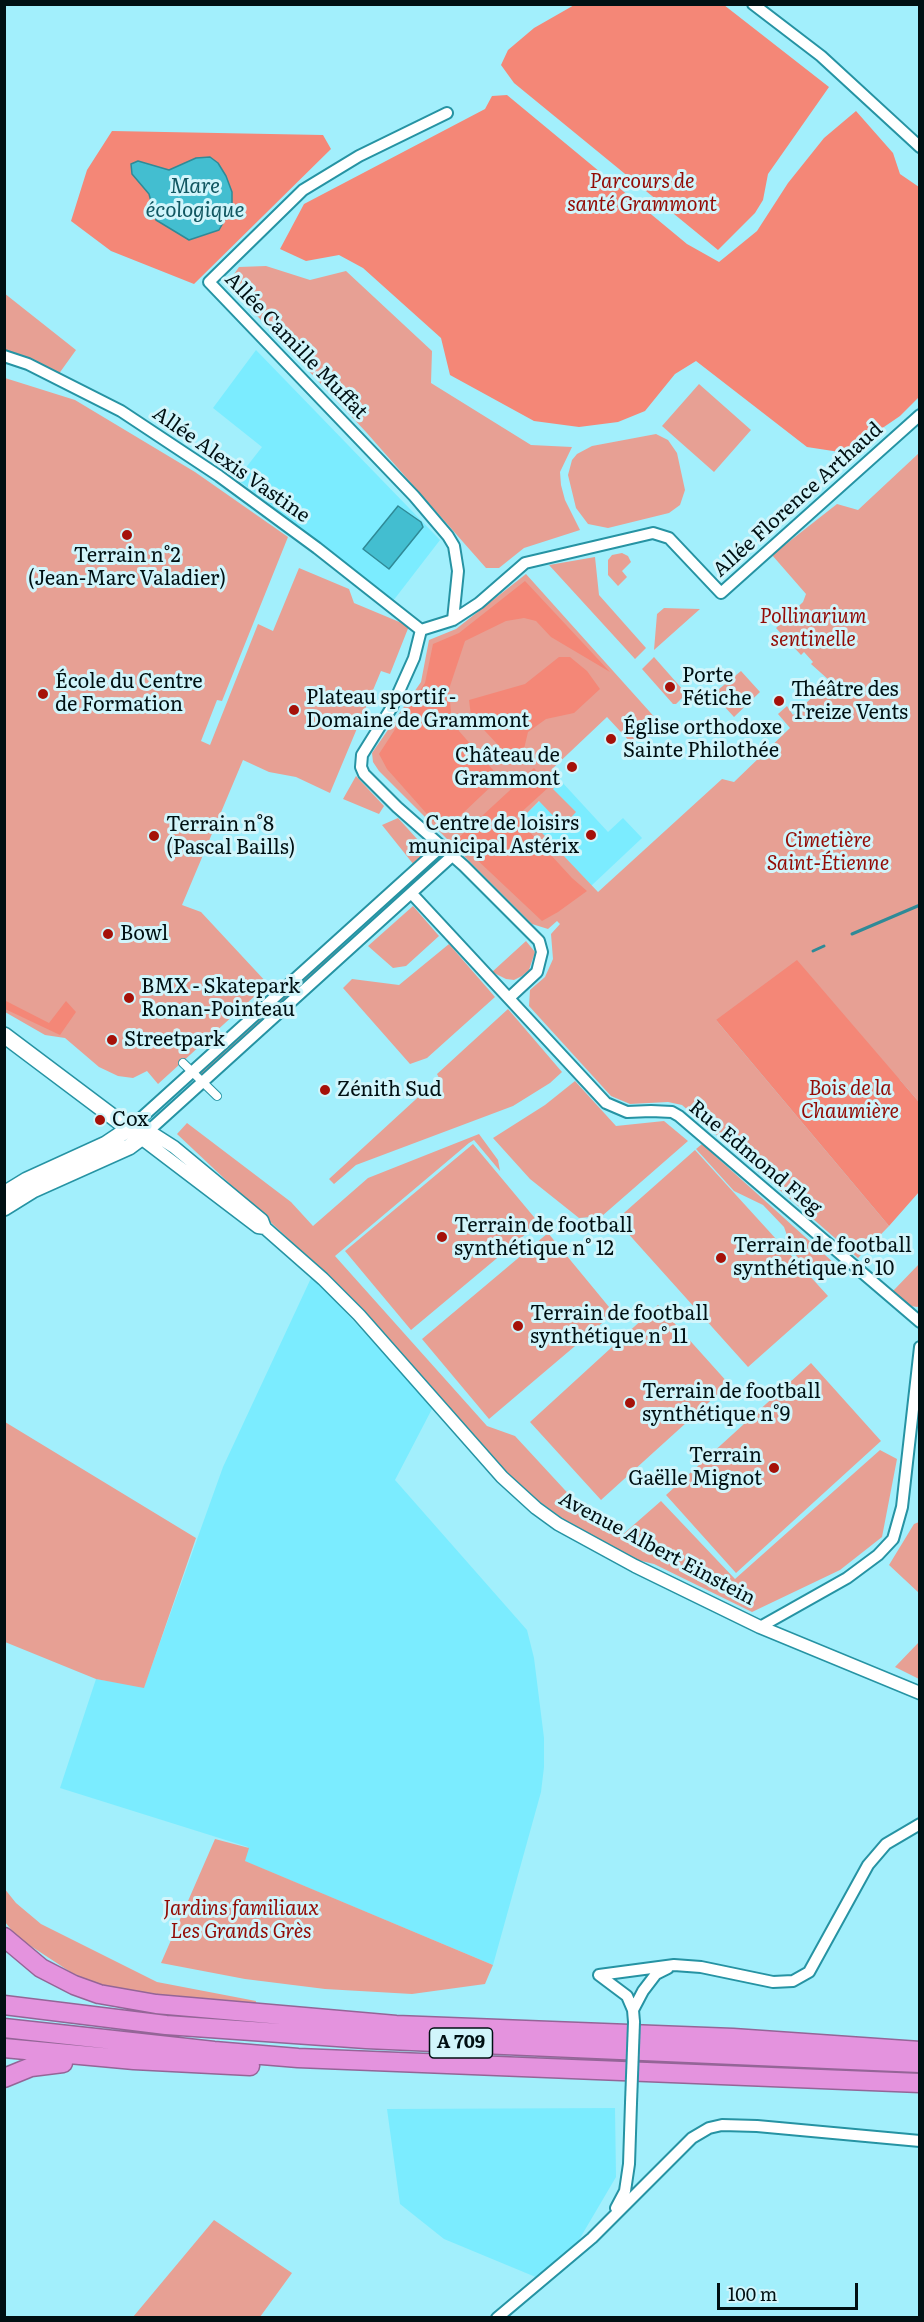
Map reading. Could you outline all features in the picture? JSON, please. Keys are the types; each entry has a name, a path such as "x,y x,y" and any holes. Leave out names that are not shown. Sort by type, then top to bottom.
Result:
{"highway":[{"path":"4,1937 41,1968 74,1985 99,1994 156,2004 396,2025 733,2038 920,2051"},
{"name":"A 709","path":"4,2005 166,2025 366,2039 920,2063"},
{"name":"A 709","path":"4,2028 298,2058 920,2083"},
{"path":"4,2048 134,2060 271,2067 298,2058"},
{"path":"4,2078 31,2067 48,2064 114,2064 134,2060"}],"main road":[{"name":"Avenue Albert Einstein","path":"4,1035 109,1113 140,1132"},
{"path":"106,1144 111,1132 109,1113"},
{"path":"4,1194 27,1180 106,1144 140,1132"},
{"path":"4,1208 33,1190 129,1147 140,1132"}],"street":[{"path":"753,4 820,56 920,147"},
{"name":"Allée Camille Muffat","path":"447,113 351,161 303,190 209,282 414,496 448,536 454,546 458,571 453,620"},
{"name":"Allée Alexis Vastine","path":"4,356 28,364 121,411 219,476 317,548 421,630"},
{"name":"Allée Florence Arthaud","path":"421,630 453,620 479,603 525,563 653,533 663,534 720,593 920,416"},
{"path":"421,630 410,668 392,707 362,755 361,767 364,774 396,807 452,856 539,940 542,952 537,972 510,998"},
{"path":"140,1132 191,1072 441,847"},
{"path":"140,1132 204,1083 452,856"},
{"name":"Rue Edmond Fleg","path":"413,894 606,1103 627,1112 672,1112 679,1116 920,1322"},
{"path":"183,1063 217,1096"},
{"name":"Avenue Albert Einstein","path":"140,1132 258,1227 265,1228 343,1298 502,1477 536,1508 558,1524 635,1566 760,1627 920,1693"},
{"path":"760,1627 847,1578 878,1555 893,1539 902,1507 920,1347"},
{"path":"613,2216 625,2191 629,2163 634,2022 633,2010 627,1996 599,1975 674,1965 701,1967 773,1982 793,1981 808,1972 868,1865 886,1844 920,1824"},
{"path":"633,2010 643,1990 656,1974 674,1965"},
{"path":"497,2318 592,2238 692,2138 722,2125 758,2126 920,2141"}],"shaded area":[{"path":"256,350 440,540 393,601 237,479 262,447 213,408"},
{"name":"Centre de loisirs municipal Astérix","path":"561,781 608,832 623,818 642,838 591,886 525,815"},
{"path":"312,1276 433,1407 395,1480 527,1630 534,1658 544,1738 544,1767 541,1792 493,1965 244,1861 248,1847 60,1788 96,1679 144,1687 223,1467"},
{"path":"615,2108 616,2177 576,2245 538,2278 444,2239 400,2204 387,2109"}],"green space":[{"path":"576,4 724,5 829,87 768,174 763,200 755,213 718,250 514,83 501,65 508,50 534,28"},
{"name":"Parcours de santé Grammont","path":"507,95 687,244 719,262 757,231 788,183 824,138 856,111 893,153 900,174 919,187 919,397 900,416 846,453 807,447 696,361 675,374 645,411 618,422 579,427 534,421 450,375 441,338 363,268 339,255 306,261 280,249 304,204 485,109 492,96"},
{"path":"112,131 323,135 331,149 194,284 111,251 71,221 87,170"},
{"path":"266,266 310,280 346,271 432,351 431,383 531,445 572,447 560,472 561,485 565,500 580,530 524,548 499,568 486,568 366,432 231,288 232,277 239,267"},
{"path":"4,293 76,350 58,375 5,352"},
{"path":"5,378 75,400 195,472 288,537 222,701 217,700 201,741 210,745 258,624 273,631 299,568 349,589 354,603 409,626 390,674 381,671 330,793 296,777 269,772 243,760 182,905 201,912 268,984 158,1084 147,1071 133,1078 118,1076 99,1067 65,1038 45,1035 5,1012"},
{"path":"699,384 751,430 714,472 662,426"},
{"path":"656,434 668,440 677,453 685,490 680,505 669,513 608,528 588,524 576,508 568,475 572,460 577,454 592,446"},
{"path":"919,453 919,1102 900,1080 716,1020 889,1226 858,1258 682,1105 668,1102 630,1104 611,1096 529,1006 530,990 545,977 553,959 551,934 560,924 557,921 548,929 532,924 379,771 373,762 372,753 421,682 429,640 456,629 526,574 658,721 632,744 607,717 551,770 561,781 553,789 576,812 563,826 539,801 525,815 598,892 722,779 734,782 790,728 778,714 787,706 793,715 830,681 811,664 813,662 804,652 801,655 776,628 803,602 806,594 772,555 837,504 858,510"},
{"path":"622,553 628,556 631,562 622,571 627,577 618,586 608,575 608,560 612,555"},
{"path":"595,557 599,595 646,648 635,659 549,565"},
{"path":"525,581 610,672 551,637 536,621 524,618 506,621 465,641 449,689 451,713 459,731 500,778 443,832 387,769 379,754 425,683 433,644 459,633"},
{"path":"664,608 700,609 654,650 657,614"},
{"path":"559,657 570,657 587,671 600,689 574,713 546,719 528,732 524,749 513,761 471,716 469,700 525,684"},
{"path":"654,657 684,691 683,697 676,704 673,704 642,669"},
{"path":"741,671 760,692 734,717 713,694"},
{"path":"534,768 550,786 516,817 572,878 587,891 542,921 456,840"},
{"path":"356,776 384,806 379,814 343,799"},
{"path":"398,818 428,851 414,865 382,825"},
{"path":"413,906 439,936 406,966 393,968 368,946"},
{"path":"526,941 535,952 529,970 514,980 492,972"},
{"path":"340,943 345,950 203,1078 197,1072"},
{"path":"449,944 495,997 427,1058 410,1064 343,988 352,979 399,985"},
{"name":"Bois de la Chaumière","path":"797,960 919,1102 919,1192 889,1226 716,1020"},
{"path":"4,1000 49,1023 66,1001 76,1012 60,1035 5,1009"},
{"path":"508,1009 562,1072 550,1083 513,1106 356,1165 334,1184 329,1179 439,1078 437,1074"},
{"path":"575,1081 616,1126 664,1121 688,1141 602,1216 579,1218 530,1179 493,1138 545,1105"},
{"path":"187,1123 291,1202 313,1226 368,1178 479,1134 498,1160 500,1171 474,1140 335,1256 487,1426 515,1436 588,1515 621,1536 661,1501 735,1579 880,1450 897,1459 882,1537 840,1570 752,1612 654,1564 633,1559 563,1519 514,1483 348,1295 177,1134"},
{"name":"Terrain de football synthétique n° 12","path":"473,1144 539,1223 411,1330 345,1251"},
{"path":"702,1144 834,1263 817,1279 793,1252 784,1227 763,1205 734,1191 696,1149"},
{"name":"Terrain de football synthétique n° 10","path":"695,1150 828,1296 748,1367 616,1220"},
{"name":"Terrain de football synthétique n° 11","path":"548,1233 614,1313 489,1419 422,1339"},
{"path":"919,1264 920,1306 917,1307 911,1306 893,1291"},
{"name":"Terrain de football synthétique n°9","path":"658,1305 729,1384 601,1500 530,1422"},
{"name":"Terrain Gaëlle Mignot","path":"811,1363 881,1441 736,1573 666,1495"},
{"path":"5,1422 196,1538 144,1688 96,1679 5,1642"},
{"path":"920,1522 919,1593 889,1565 914,1524"},
{"path":"919,1642 919,1679 895,1667"},
{"name":"Jardins familiaux Les Grands Grès","path":"215,1839 249,1848 245,1861 493,1965 485,1984 412,1994 325,1989 245,1979 161,1963"},
{"path":"4,1888 16,1903 41,1924 157,1982 256,2001 255,2006 150,1996 98,1984 72,1973 17,1937 5,1922"},
{"path":"214,2220 292,2273 260,2317 133,2317"}],"water":[{"name":"Mare écologique","path":"210,157 218,163 226,176 232,192 232,207 219,230 189,240 156,220 149,194 132,174 131,164 138,161 169,170 196,158"},
{"path":"398,506 421,522 423,527 389,569 363,549"}],"waterway":[{"path":"852,934 920,905"},
{"path":"813,951 824,946"}],"place":[{"name":"Terrain n°2 (Jean-Marc Valadier)","path":"127,535"},
{"name":"Porte Fétiche","path":"670,687"},
{"name":"École du Centre de Formation","path":"43,694"},
{"name":"Théâtre des Treize Vents","path":"779,701"},
{"name":"Plateau sportif - Domaine de Grammont","path":"294,710"},
{"name":"Église orthodoxe Sainte Philothée","path":"611,739"},
{"name":"Château de Grammont","path":"572,767"},
{"name":"Centre de loisirs municipal Astérix","path":"591,835"},
{"name":"Terrain n°8 (Pascal Baills)","path":"154,836"},
{"name":"Bowl","path":"108,934"},
{"name":"BMX - Skatepark Ronan-Pointeau","path":"129,998"},
{"name":"Streetpark","path":"112,1040"},
{"name":"Zénith Sud","path":"325,1090"},
{"name":"Cox","path":"100,1120"},
{"name":"Terrain de football synthétique n° 12","path":"442,1237"},
{"name":"Terrain de football synthétique n° 10","path":"721,1258"},
{"name":"Terrain de football synthétique n° 11","path":"518,1326"},
{"name":"Terrain de football synthétique n°9","path":"630,1403"},
{"name":"Terrain Gaëlle Mignot","path":"774,1468"}],"park label":[{"name":"Pollinarium sentinelle","path":"813,628"},
{"name":"Cimetière Saint-Étienne","path":"828,852"}]}
